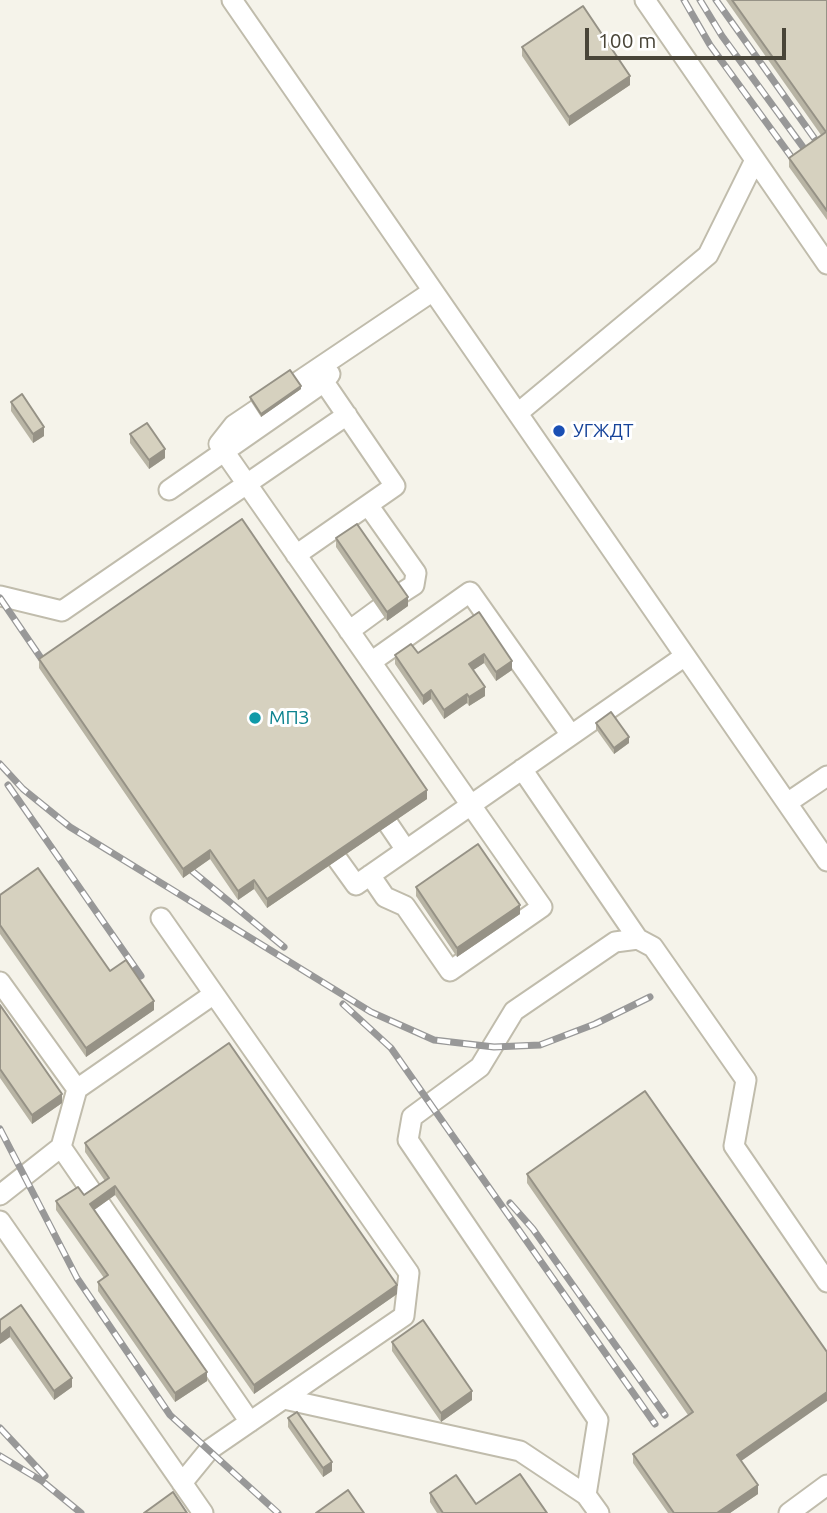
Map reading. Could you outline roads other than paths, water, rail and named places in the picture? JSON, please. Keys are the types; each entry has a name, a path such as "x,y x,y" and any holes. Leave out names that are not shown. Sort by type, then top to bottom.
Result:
{"street":[{"path":"232,0 827,861"},
{"path":"645,0 827,264"},
{"path":"518,413 708,255 755,160"},
{"path":"370,875 386,897 405,906 450,971 541,907 219,444 234,425 433,291"},
{"path":"169,490 324,382 358,341"},
{"path":"296,555 395,486 324,382"},
{"path":"0,596 62,611 347,415"},
{"path":"368,505 416,573 414,585 400,594"},
{"path":"370,662 470,592 571,735"},
{"path":"349,631 379,610"},
{"path":"338,860 356,885 685,656"},
{"path":"522,769 638,939 653,947 746,1080 734,1146 827,1282"},
{"path":"787,803 827,776"},
{"path":"389,825 406,850"},
{"path":"161,918 409,1273 404,1316 209,1450 182,1483"},
{"path":"586,1495 598,1420 408,1140 412,1117 480,1067 514,1011 615,942 638,939"},
{"path":"0,982 77,1090"},
{"path":"0,1195 61,1147 77,1090 214,994"},
{"path":"61,1147 250,1422"},
{"path":"0,1221 203,1513"},
{"path":"284,1399 520,1451 586,1495 599,1513"},
{"path":"789,1513 827,1485"}],"railway":[{"path":"684,0 710,45 827,206"},
{"path":"700,0 722,36 827,180"},
{"path":"716,0 827,156"},
{"path":"0,598 45,664"},
{"path":"0,764 23,789 70,827 371,1012 434,1040 494,1047 540,1045 595,1024 650,997"},
{"path":"8,785 141,976"},
{"path":"192,871 284,947"},
{"path":"343,1004 391,1048 655,1424"},
{"path":"0,1129 77,1278 170,1415 278,1513"},
{"path":"510,1203 533,1229 665,1415"},
{"path":"0,1428 45,1476"},
{"path":"0,1456 42,1481 81,1513"}],"place":[{"name":"УГЖДТ","path":"559,431"},
{"name":"МПЗ","path":"255,718"}]}
